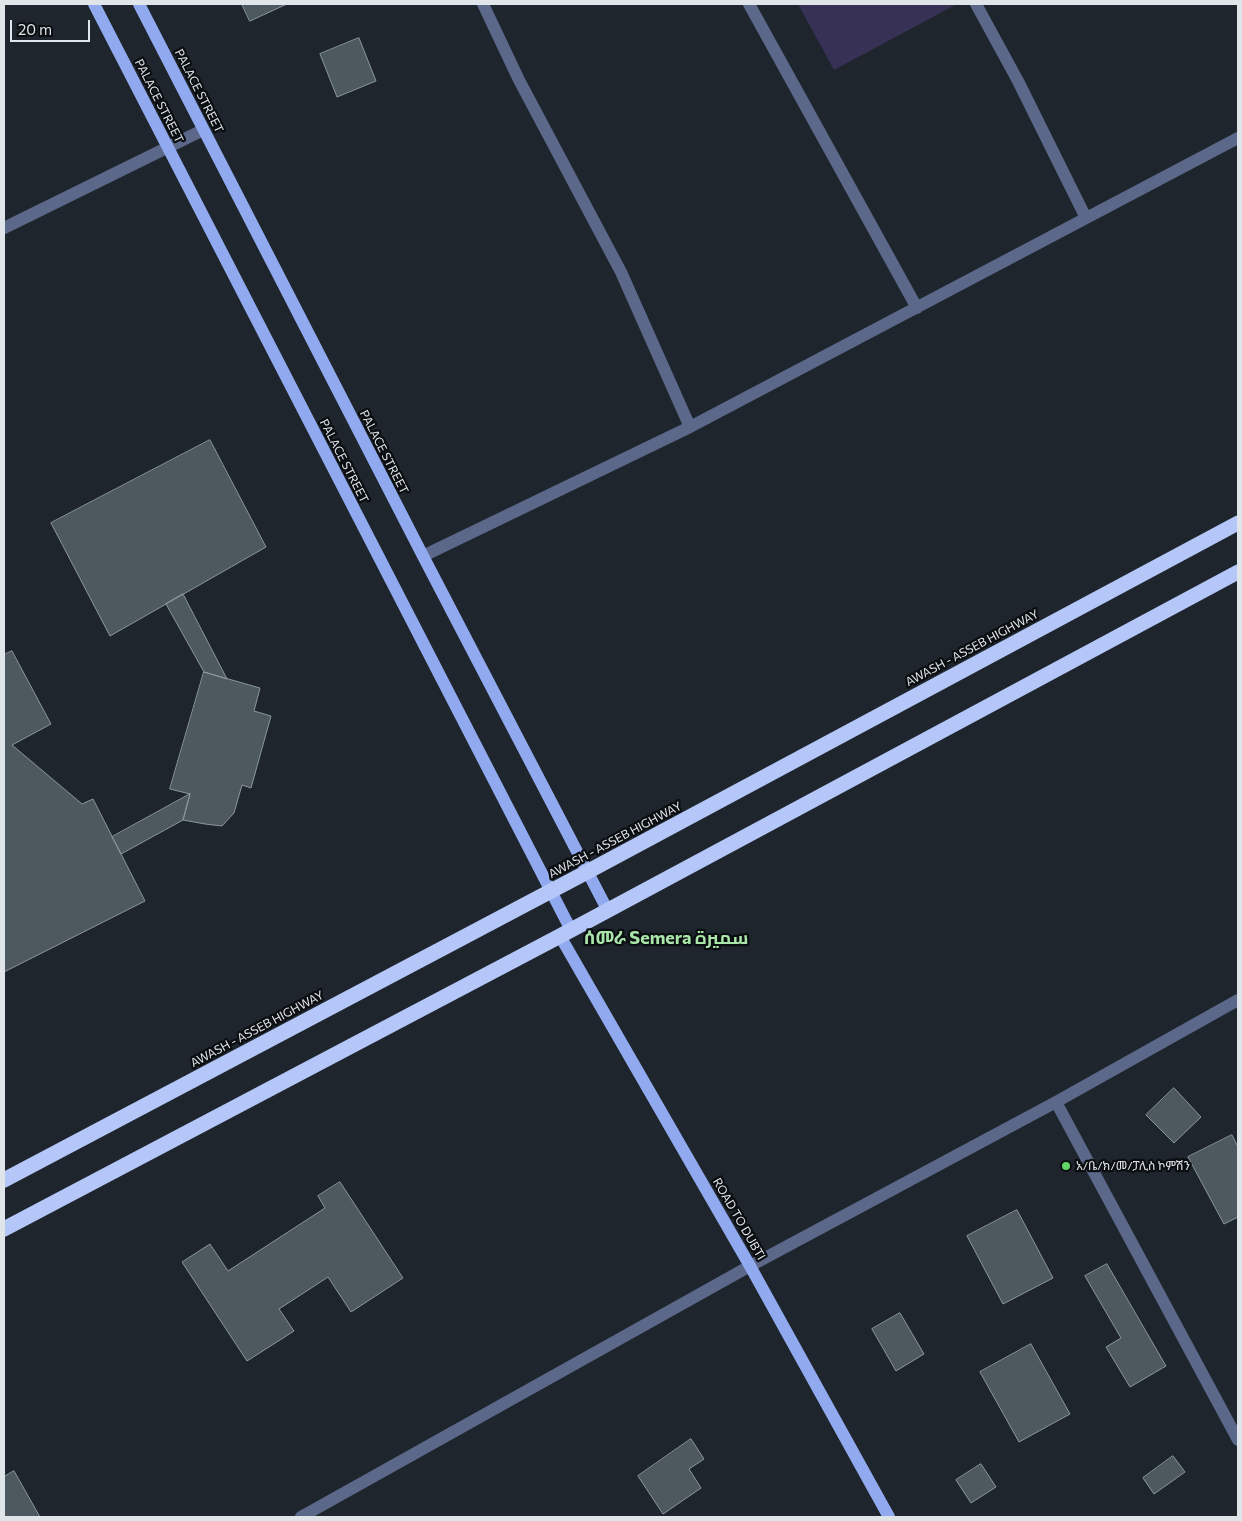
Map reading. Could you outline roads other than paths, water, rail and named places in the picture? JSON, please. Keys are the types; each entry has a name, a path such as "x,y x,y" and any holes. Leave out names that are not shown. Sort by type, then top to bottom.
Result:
{"highway":[{"name":"AWASH - ASSEB HIGHWAY","path":"4,1180 550,892 1238,522"},
{"path":"4,1230 608,911 1238,572"}],"main road":[{"name":"PALACE STREET","path":"94,4 550,892 566,933"},
{"name":"PALACE STREET","path":"139,4 422,556 608,911"},
{"name":"ROAD TO DUBTI","path":"566,933 889,1517"}],"street":[{"path":"483,4 519,80 621,272 690,427"},
{"path":"749,4 917,308"},
{"path":"976,4 1018,81 1086,218"},
{"path":"4,228 203,130"},
{"path":"422,556 690,427 1238,138"},
{"path":"301,1517 750,1266 1056,1102 1238,1000"},
{"path":"1056,1102 1238,1440"}],"place":[{"name":"አ/ቤ/ክ/መ/ፓሊስ ኮምሽን","path":"1066,1166"}],"district":[{"name":"ሰመራ Semera سميرة","path":"666,938"}]}
